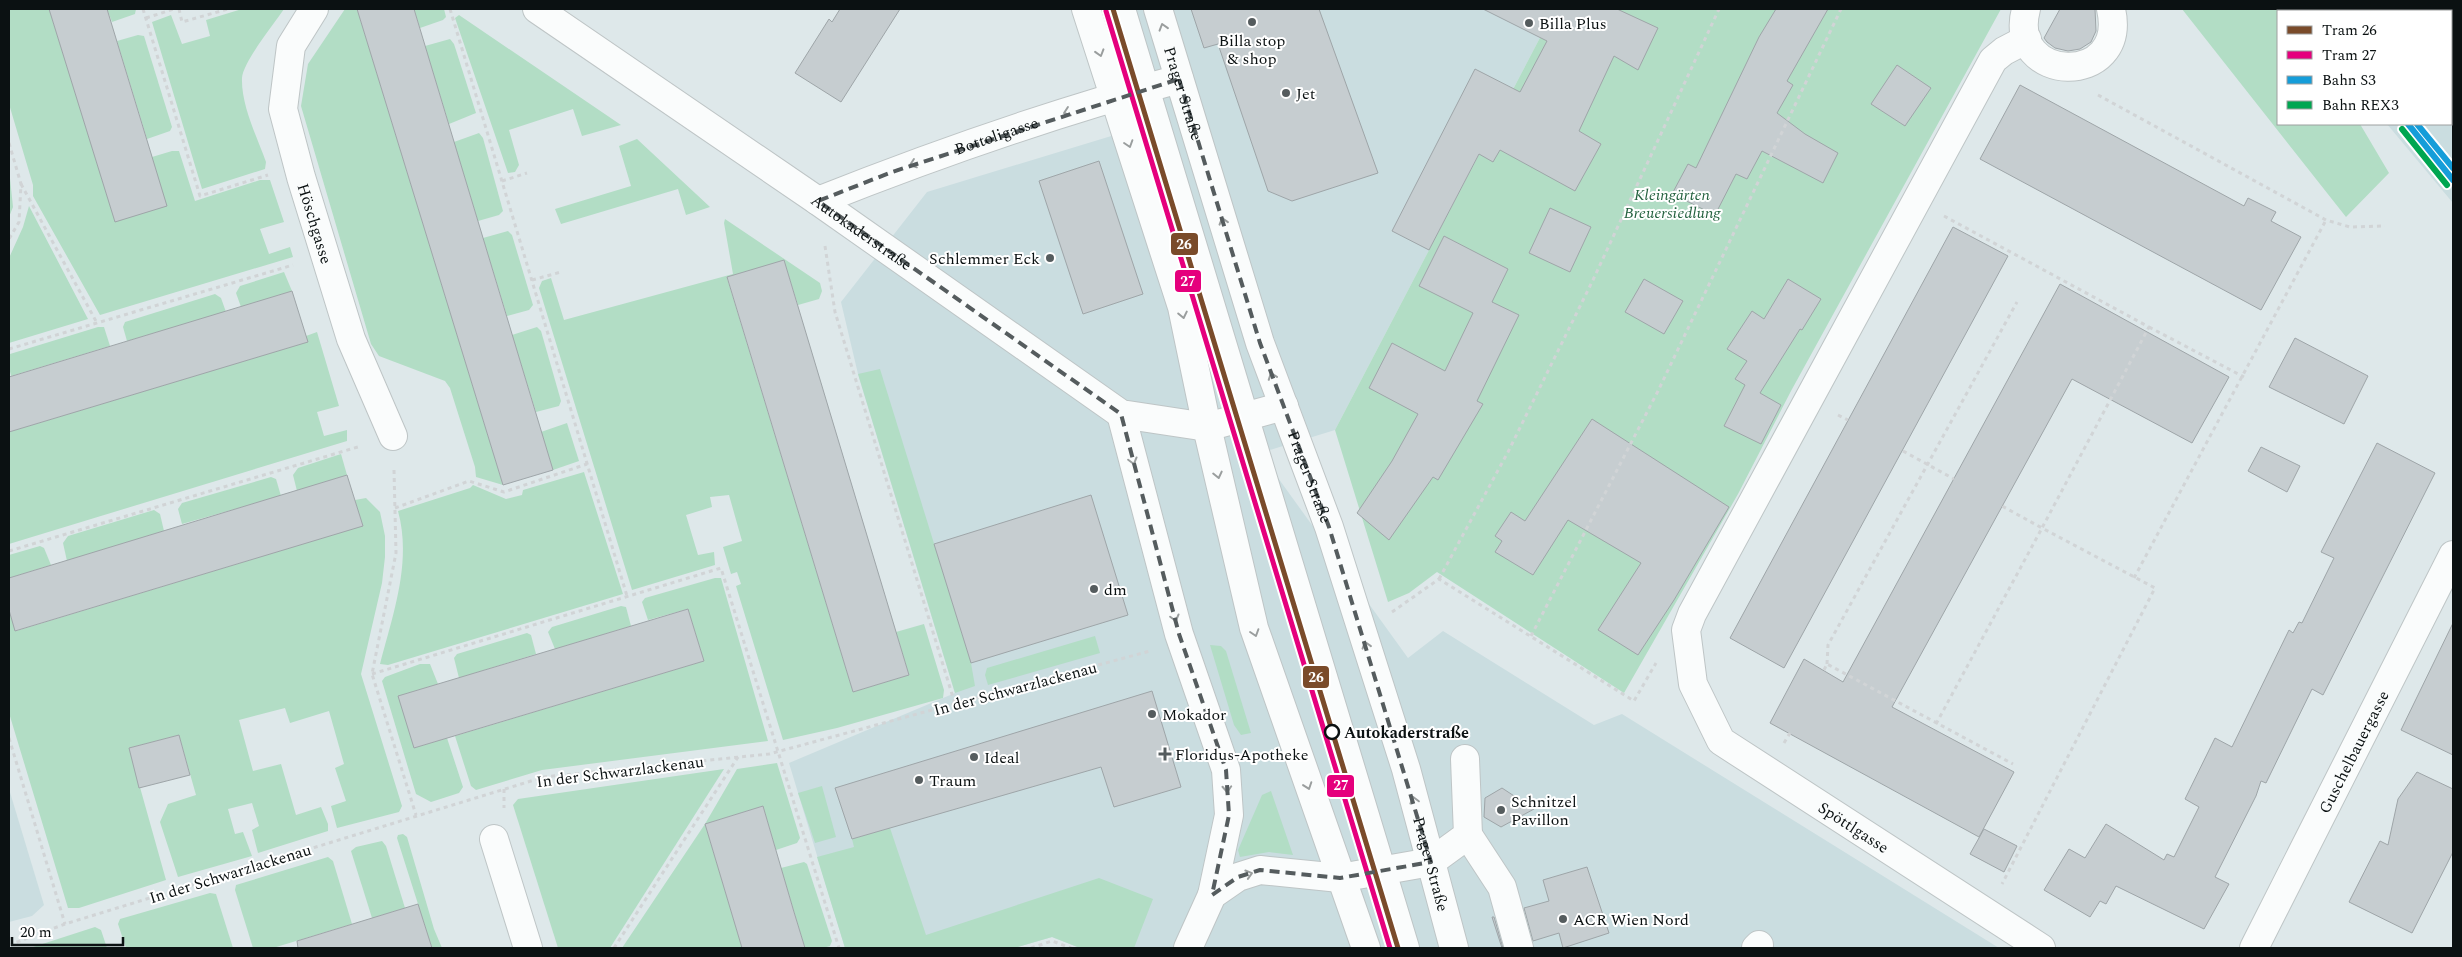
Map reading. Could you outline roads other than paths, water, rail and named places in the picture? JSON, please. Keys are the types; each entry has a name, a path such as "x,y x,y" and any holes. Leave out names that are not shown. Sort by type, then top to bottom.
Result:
{"street":[{"name":"Höschgasse","path":"314,9 291,46 284,109 298,165 351,339 393,436"},
{"name":"Autokaderstraße","path":"537,9 818,201 1121,414 1207,427 1284,406"},
{"name":"Prager Straße","path":"1086,9 1146,88 1260,343 1329,527 1406,769 1454,948"},
{"path":"1121,9 1405,948"},
{"name":"Prager Straße","path":"1158,9 1146,88 1182,307 1207,427 1254,628 1366,948"},
{"path":"2026,9 2023,18 2027,40 2040,58 2053,65 2070,68 2088,64 2102,54 2111,39 2114,21 2111,9"},
{"name":"Spöttlgasse","path":"2027,40 2004,51 1993,60 1692,614 1686,630 1693,684 1721,741 2041,948"},
{"name":"Bottoligasse","path":"818,201 892,172 1146,88"},
{"path":"1121,414 1182,641 1226,770 1229,815 1212,895 1188,948"},
{"name":"Guschelbauergasse","path":"2254,948 2453,555"},
{"path":"1465,759 1468,835 1502,887 1518,948"},
{"path":"1212,895 1238,877 1260,870 1340,878 1431,862 1468,835"},
{"path":"494,839 528,948"}],"tram line":[{"name":"26","path":"1113,9 1398,948"},
{"name":"27","path":"1106,11 1390,948"}],"rail line":[{"name":"S3","path":"2409,125 2453,180"},
{"name":"REX3","path":"2402,129 2447,185"}],"place":[{"name":"Billa stop & shop","path":"1252,22"},
{"name":"Billa Plus","path":"1529,23"},
{"name":"Jet","path":"1286,93"},
{"name":"Schlemmer Eck","path":"1050,258"},
{"name":"dm","path":"1094,589"},
{"name":"Mokador","path":"1152,714"},
{"name":"Autokaderstraße","path":"1332,732"},
{"name":"Floridus-Apotheke","path":"1165,754"},
{"name":"Ideal","path":"974,757"},
{"name":"Traum","path":"919,780"},
{"name":"Schnitzel Pavillon","path":"1501,810"},
{"name":"ACR Wien Nord","path":"1563,919"}],"park label":[{"name":"Kleingärten Breuersiedlung","path":"1672,203"}]}
